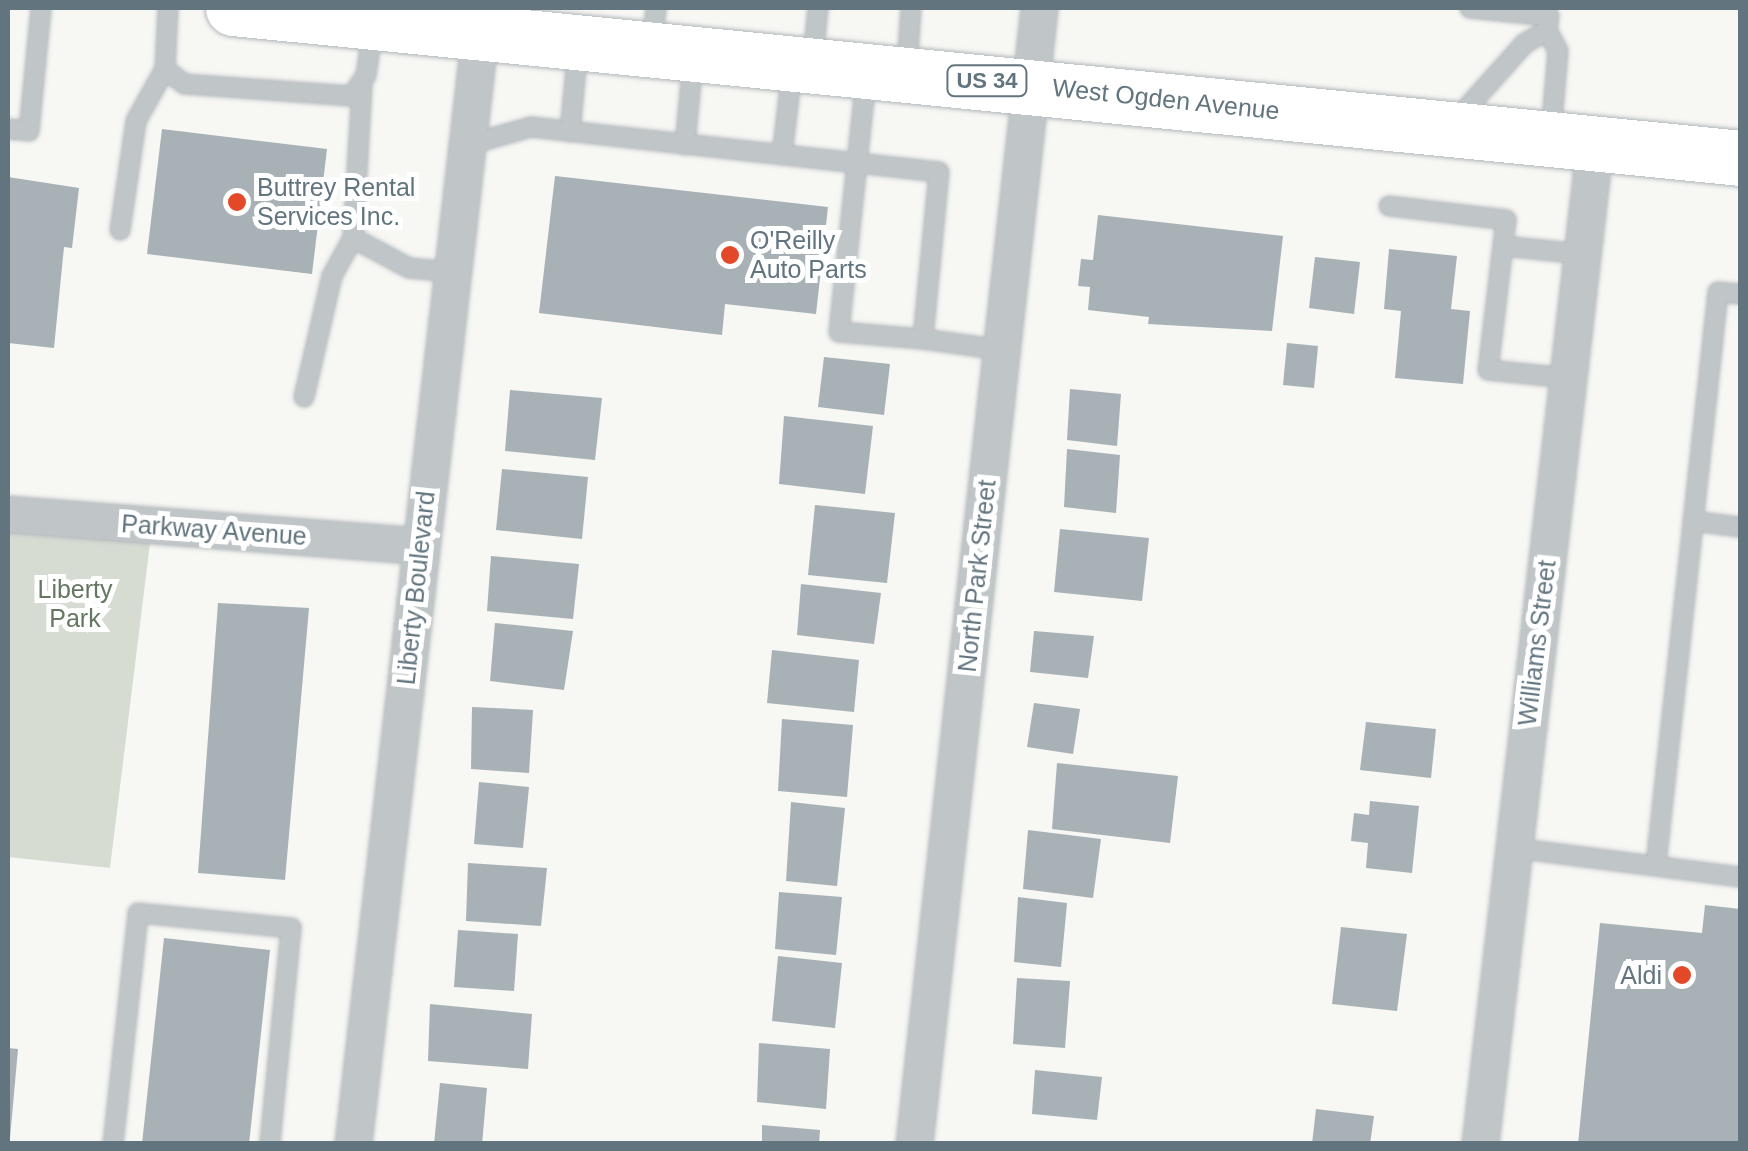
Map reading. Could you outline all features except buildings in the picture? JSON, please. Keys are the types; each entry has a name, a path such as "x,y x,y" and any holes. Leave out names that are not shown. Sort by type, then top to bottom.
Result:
{"main road":[{"name":"West Ogden Avenue","path":"233,8 495,24 578,41 667,36 803,63 1740,158"}],"street":[{"name":"North Park Street","path":"914,1144 1039,8"},
{"name":"Liberty Boulevard","path":"353,1144 467,145 495,24"},
{"name":"Williams Street","path":"1480,1144 1582,254 1573,140"},
{"name":"Parkway Avenue","path":"8,514 421,546"}],"lane":[{"path":"8,129 30,132 41,8"},
{"path":"120,230 136,121 165,69 168,8"},
{"path":"782,155 818,8"},
{"path":"912,8 857,163 839,332 1002,350"},
{"path":"1470,8 1549,16 1547,30 1558,51 1573,140"},
{"path":"304,397 332,276 354,238 362,86 409,18"},
{"path":"1439,127 1463,116 1524,44 1547,30"},
{"path":"667,36 685,144"},
{"path":"570,132 578,41"},
{"path":"165,69 184,84 333,98 362,86"},
{"path":"467,145 531,128 939,172 923,340"},
{"path":"1389,206 1506,220 1488,370 1568,378"},
{"path":"354,238 409,268 452,272"},
{"path":"1503,246 1582,254"},
{"path":"1656,864 1718,292 1740,294"},
{"path":"1693,522 1740,527"},
{"path":"1514,848 1740,876"},
{"path":"113,1144 138,914 291,928 270,1144"}],"green space":[{"name":"Liberty Park","path":"8,529 150,543 110,868 8,857"}],"place":[{"name":"Buttrey Rental Services Inc.","path":"237,202"},
{"name":"O'Reilly Auto Parts","path":"730,255"},
{"name":"Aldi","path":"1682,975"}]}
